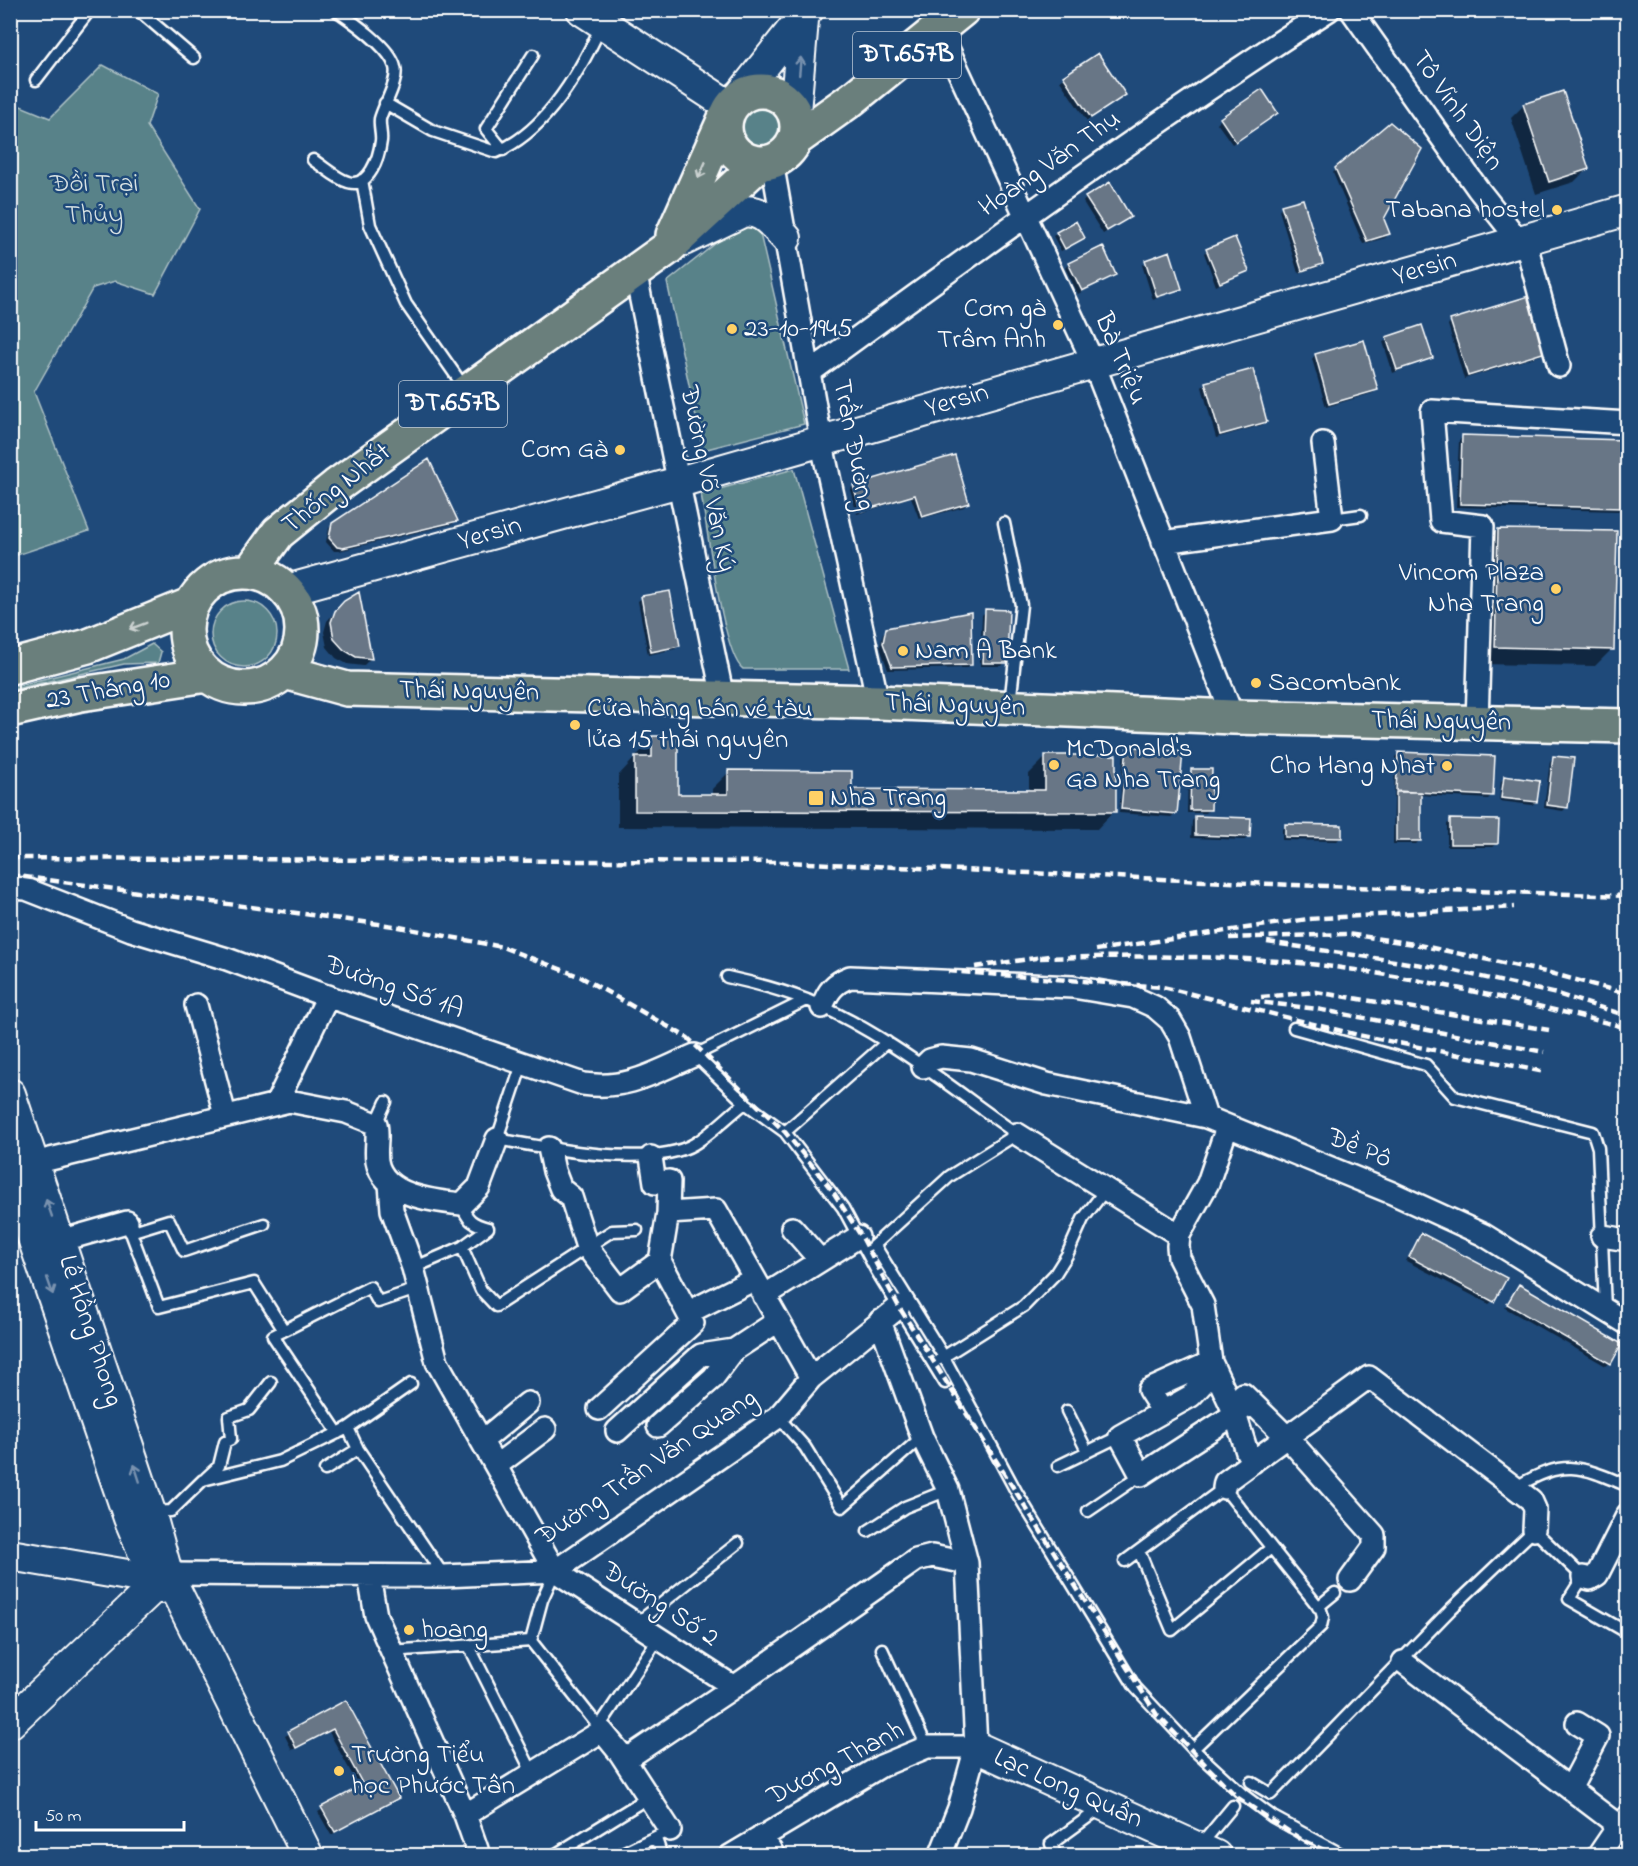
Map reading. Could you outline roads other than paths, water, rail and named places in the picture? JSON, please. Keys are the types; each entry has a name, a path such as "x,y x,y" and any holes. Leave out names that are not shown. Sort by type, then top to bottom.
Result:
{"main road":[{"name":"Thống Nhất","path":"250,572 278,533 336,486 668,248 766,163 791,149 796,126 852,99 950,20"},
{"path":"668,248 728,112 744,95 762,90 782,96 796,126"},
{"path":"728,112 726,137 731,148 749,161 766,163"},
{"path":"250,572 264,575 287,590 295,602 302,626 298,651 285,672 268,682 250,687 227,685 207,675 192,656 188,645 187,618 192,604 210,583 222,576 250,572"},
{"name":"23 Tháng 10","path":"10,667 88,646 192,604"},
{"name":"Thái Nguyên","path":"285,672 347,689 878,702 1233,717 1628,726"},
{"name":"23 Tháng 10","path":"10,710 81,694 207,675"}],"street":[{"name":"Hoàng Văn Thụ","path":"809,373 1025,215 1220,80 1329,10"},
{"name":"Tô Vĩnh Diện","path":"1351,10 1478,189 1523,241"},
{"path":"592,17 728,112 806,15"},
{"path":"796,126 806,15"},
{"name":"Bà Triệu","path":"950,20 1025,215 1093,362 1233,717"},
{"name":"Trần Đường","path":"766,163 786,238 821,440 878,702"},
{"path":"668,248 742,212 752,210 760,212 786,238"},
{"name":"Yersin","path":"287,590 679,482 1628,210"},
{"path":"1523,241 1559,366"},
{"name":"Đường Võ Văn Ký","path":"635,271 723,698"},
{"path":"1477,723 1483,526 1442,521 1432,411 1628,423"},
{"path":"1163,542 1332,519 1323,443"},
{"name":"Đường Số 1A","path":"10,888 26,889 111,922 227,958 328,996 584,1084 607,1087 634,1082 695,1055"},
{"path":"814,1003 827,994 837,981 850,977 1073,987 1132,998 1155,1007 1170,1020 1180,1037 1206,1117"},
{"path":"276,1104 328,996"},
{"path":"196,1005 225,1115"},
{"name":"Đề Pô","path":"923,1067 930,1060 941,1057 958,1058 1047,1084 1206,1117 1392,1193 1484,1235 1628,1324"},
{"name":"Lê Hồng Phong","path":"10,1094 22,1167 129,1518 308,1856"},
{"path":"22,1167 289,1101 316,1105 376,1124 378,1133 376,1159 383,1177 390,1184 428,1199 462,1204 479,1188 497,1139"},
{"path":"1227,1127 1208,1183 1179,1235 1179,1258 1203,1305 1211,1362 1204,1382 1191,1396 1120,1436 1141,1475 1244,1408"},
{"path":"1017,1134 1179,1235"},
{"path":"549,1148 561,1189 571,1197 587,1247 620,1290 660,1261"},
{"path":"599,1409 693,1323 660,1261 668,1213 669,1181 655,1183 651,1157"},
{"name":"Lê Hồng Phong","path":"22,1167 60,1241 150,1512 161,1579 291,1856"},
{"path":"390,1184 390,1202 415,1278 438,1362 555,1571"},
{"path":"668,1213 716,1209 811,1378"},
{"path":"60,1241 128,1227"},
{"path":"792,1228 820,1260"},
{"path":"1602,1236 1628,1240"},
{"path":"689,1312 759,1287 820,1260 866,1245"},
{"name":"Đường Trần Văn Quang","path":"161,1579 444,1576 555,1571 778,1417 811,1378 899,1307"},
{"path":"658,1426 713,1378 734,1350 778,1321"},
{"name":"Lạc Long Quân","path":"880,1321 922,1437 948,1490 966,1563 976,1747 1207,1852"},
{"path":"617,1431 701,1355 734,1350"},
{"path":"1211,1362 1244,1408 1288,1438 1374,1535 1374,1547 1342,1586"},
{"path":"1224,1488 1225,1482 1369,1377 1531,1500 1535,1509 1534,1530"},
{"path":"482,1441 528,1403"},
{"path":"1244,1408 1247,1452 1253,1462"},
{"path":"497,1465 545,1429"},
{"path":"1584,1577 1590,1579 1598,1575 1628,1514"},
{"path":"10,1555 161,1579"},
{"path":"625,1760 915,1560 932,1556 966,1563"},
{"name":"Đường Số 2","path":"555,1571 734,1687"},
{"path":"369,1576 372,1603 390,1651 465,1815 478,1852"},
{"path":"10,1723 161,1579"},
{"path":"1403,1662 1621,1828 1615,1831 1598,1856"},
{"path":"1570,1790 1598,1736 1577,1723"},
{"path":"465,1815 533,1774 600,1729 650,1797 663,1834"},
{"name":"Dương Thanh","path":"730,1856 881,1766 927,1747 976,1747"},
{"path":"940,1856 959,1808 976,1747"},
{"path":"762,1836 774,1856"}],"lane":[{"path":"36,80 90,10"},
{"path":"138,10 194,58"},
{"path":"313,160 345,182 353,183 362,180 375,164 380,151 382,137 380,121 396,76 395,65 356,23 336,10"},
{"path":"385,103 424,126 464,143 496,152 503,150 522,139 571,82 586,57 592,17"},
{"path":"503,150 486,129 533,56"},
{"path":"362,180 370,225 406,304 468,393"},
{"path":"1332,519 1360,515"},
{"path":"1004,523 1021,605 1010,708"},
{"path":"727,977 773,988 814,1003 887,1042 1017,1134 950,1176 902,1218 866,1245"},
{"path":"814,1003 695,1055 745,1103 785,1132 843,1208 939,1359 1105,1642 1135,1687 1193,1749 1273,1818 1345,1856"},
{"path":"1294,1028 1426,1065 1455,1097 1593,1132 1598,1148 1605,1309"},
{"path":"785,1132 887,1042"},
{"path":"522,1064 497,1139 549,1148 651,1157 693,1145 745,1103"},
{"path":"376,1124 386,1102"},
{"path":"939,1359 1024,1306 1055,1274 1067,1255 1083,1219 1106,1189"},
{"path":"444,1576 358,1449 273,1336 370,1287 378,1302 488,1228 471,1222 465,1215 462,1204"},
{"path":"264,1224 184,1251 169,1220 128,1227 159,1307 254,1283 283,1329"},
{"path":"462,1247 481,1290 496,1306 612,1231 638,1230"},
{"path":"866,1245 899,1307 939,1359 945,1383"},
{"path":"150,1512 171,1511 219,1466 225,1442 231,1439 229,1417 249,1410 272,1382"},
{"path":"203,1480 280,1461 343,1430 411,1384"},
{"path":"1067,1411 1088,1451"},
{"path":"778,1417 805,1447 842,1507 922,1437"},
{"path":"1058,1466 1120,1436"},
{"path":"325,1470 358,1449"},
{"path":"1516,1487 1544,1471 1572,1466 1628,1486"},
{"path":"1088,1511 1141,1475"},
{"path":"1125,1561 1224,1488 1318,1607 1323,1617 1321,1626 1193,1749"},
{"path":"868,1531 905,1507 948,1490"},
{"path":"1251,1782 1271,1794 1403,1662 1451,1610 1534,1530 1584,1577 1569,1599 1628,1634"},
{"path":"636,1624 738,1543"},
{"path":"1139,1551 1172,1630 1271,1548"},
{"path":"531,1641 542,1600 555,1571"},
{"path":"1318,1607 1342,1586"},
{"path":"531,1641 600,1729 658,1639"},
{"path":"390,1651 531,1641"},
{"path":"469,1646 533,1774"},
{"path":"882,1648 927,1747"},
{"path":"553,1856 650,1797"},
{"path":"1056,1856 1052,1844 1105,1805"},
{"path":"1207,1852 1233,1806"},
{"path":"1621,1828 1628,1807"},
{"path":"616,1856 663,1834 662,1856"}],"railway":[{"path":"10,858 786,862 1294,885 1628,896"},
{"path":"10,875 394,926 502,947 581,977 688,1038 785,1132 832,1190 863,1239 899,1307 1157,1715 1238,1798 1302,1840 1337,1856"},
{"path":"1096,950 1308,919 1514,907"},
{"path":"1229,938 1348,934 1414,944 1550,973 1628,994"},
{"path":"1267,942 1442,968 1557,994 1628,1016"},
{"path":"975,967 1049,956"},
{"path":"1040,958 1224,958 1334,967 1445,986 1628,1028"},
{"path":"948,971 1163,987 1358,1035 1545,1072"},
{"path":"1261,997 1316,992 1549,1030"},
{"path":"1251,1001 1317,1009 1544,1052"}],"place":[{"name":"Tabana hostel","path":"1557,210"},
{"name":"Cơm gà Trâm Anh","path":"1058,325"},
{"name":"23-10-1945","path":"732,329"},
{"name":"Cơm Gà","path":"620,450"},
{"name":"Vincom Plaza Nha Trang","path":"1556,589"},
{"name":"Nam A Bank","path":"903,651"},
{"name":"Sacombank","path":"1256,683"},
{"name":"Cửa hàng bán vé tàu lửa 15 thái nguyên","path":"575,725"},
{"name":"McDonald's Ga Nha Trang","path":"1054,765"},
{"name":"Cho Hang Nhat","path":"1447,766"},
{"name":"Nha Trang","path":"816,798"},
{"name":"hoang","path":"409,1630"},
{"name":"Trường Tiểu học Phước Tân","path":"339,1771"}],"park label":[{"name":"Đồi Trại Thủy","path":"94,200"}]}
